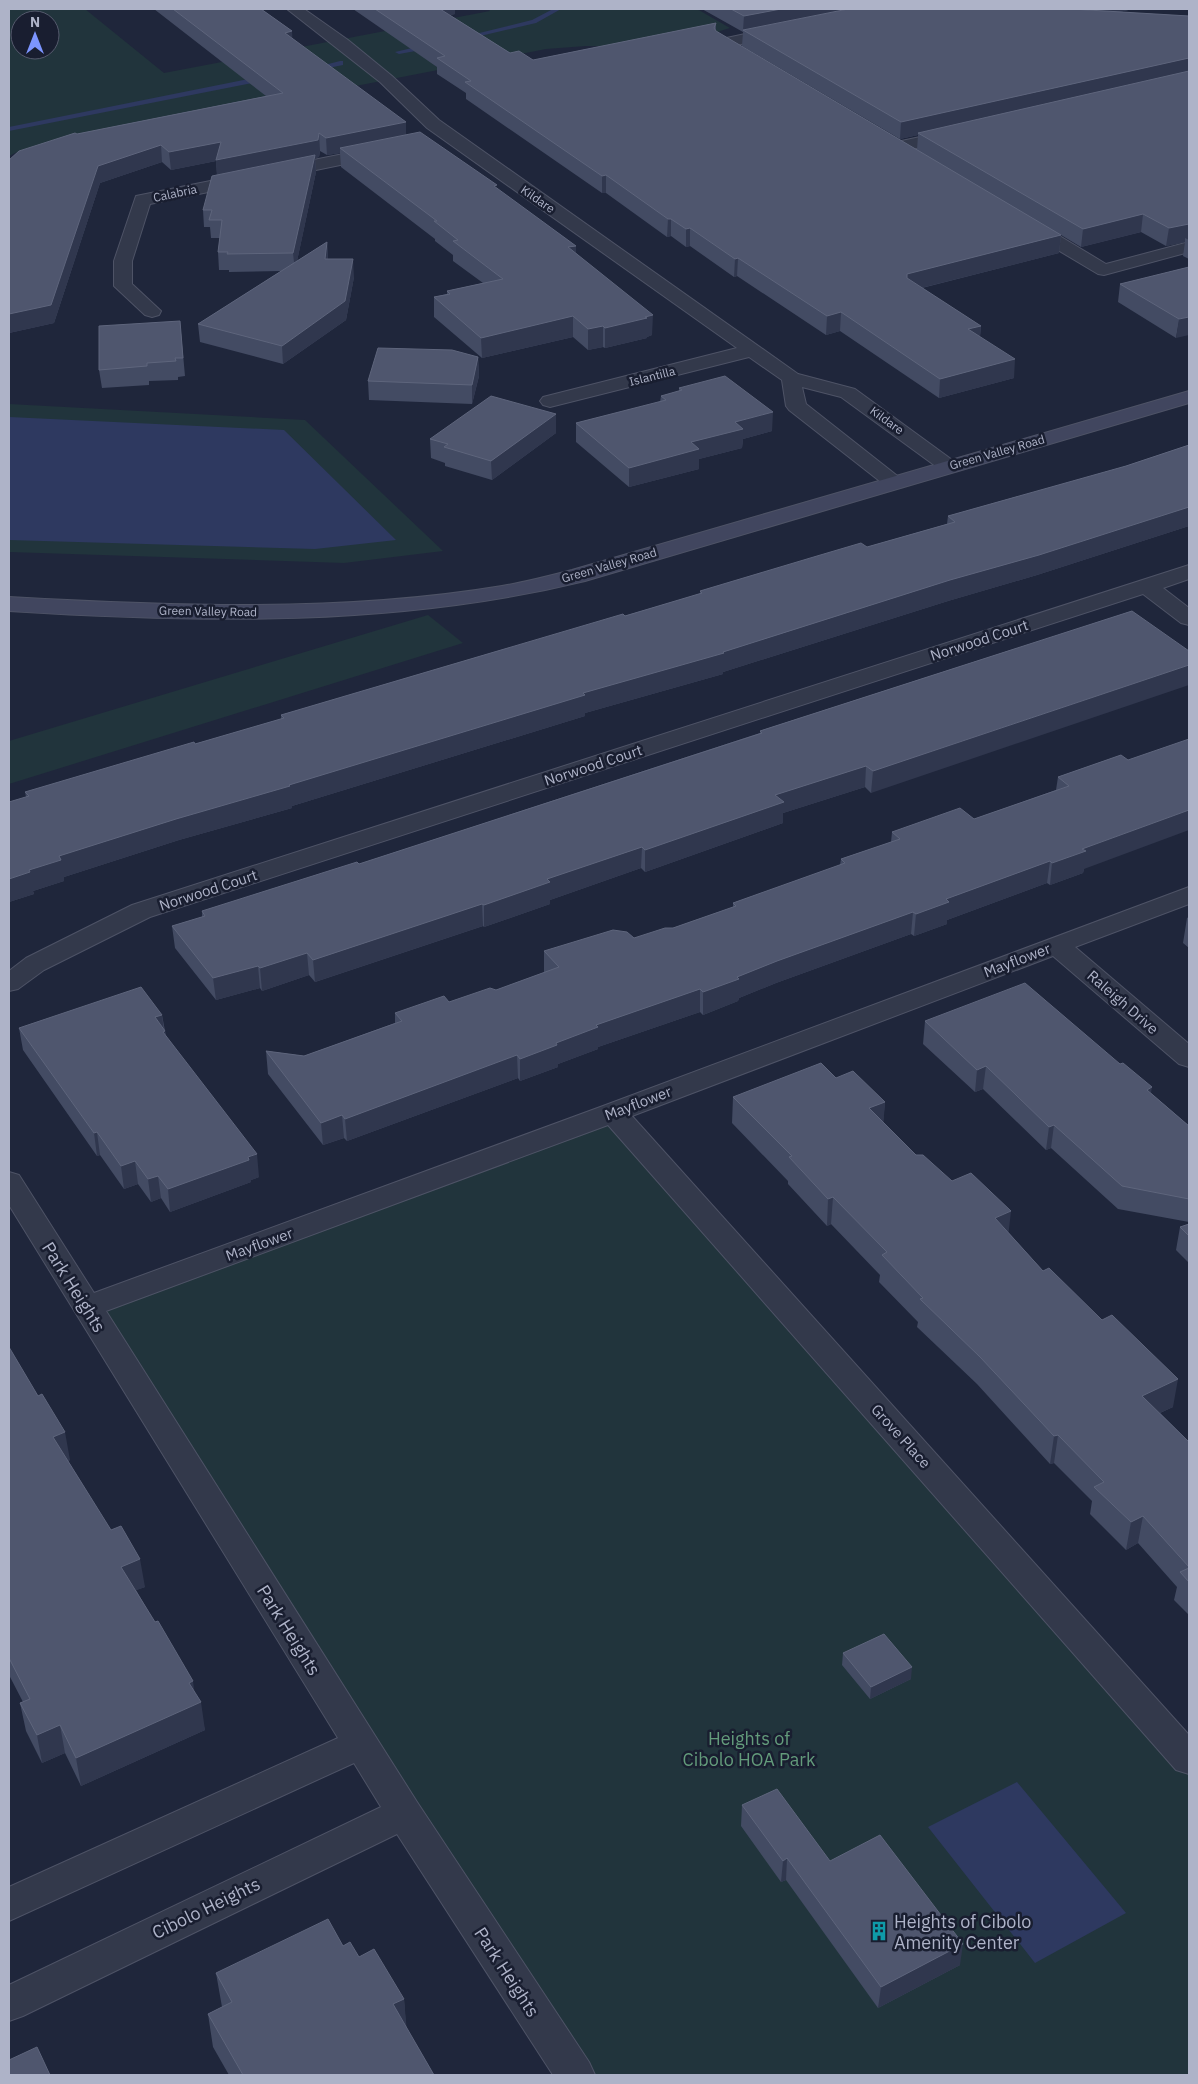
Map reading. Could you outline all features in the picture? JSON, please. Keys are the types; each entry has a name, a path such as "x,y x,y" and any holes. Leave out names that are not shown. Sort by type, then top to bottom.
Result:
{"street":[{"name":"Kildare","path":"294,9 350,49 386,79 433,124 791,378 848,393 948,466"},
{"path":"748,58 723,43 788,30"},
{"path":"898,147 966,132"},
{"path":"431,141 451,137"},
{"path":"881,138 915,158"},
{"name":"Calabria","path":"152,310 123,286 123,261 142,200 393,149"},
{"path":"1010,214 1104,270 1189,247"},
{"name":"Islantilla","path":"550,401 754,350"},
{"path":"791,378 796,406 893,482"},
{"name":"Green Valley Road","path":"9,604 249,613 375,608 494,594 577,576 893,482 1189,397"},
{"path":"828,431 882,416"},
{"name":"Norwood Court","path":"9,984 35,964 141,911 1189,572"},
{"path":"1146,586 1189,618"},
{"name":"Mayflower","path":"86,1307 613,1113 1189,895"},
{"name":"Raleigh Drive","path":"1057,945 1189,1058"},
{"name":"Grove Place","path":"613,1113 1189,1759"},
{"name":"Park Heights","path":"9,1182 360,1744 575,2075"},
{"path":"9,1905 360,1744"},
{"name":"Cibolo Heights","path":"9,2004 404,1813"}],"green space":[{"path":"9,9 85,9 164,73 490,11 488,9 697,9 730,28 720,31 698,46 586,46 546,49 17,152 9,156"},
{"path":"9,404 305,420 443,551 344,563 9,552"},
{"path":"428,615 463,643 9,784 9,741"},
{"name":"Heights of Cibolo HOA Park","path":"613,1113 1189,1759 1189,2075 576,2075 86,1307"}],"water":[{"path":"9,417 284,430 396,540 315,549 9,540"},
{"path":"1017,1782 1126,1913 1035,1963 928,1827"}],"building":[{"path":"173,9 261,9 292,31 285,33 406,122 326,138 319,133 318,140 216,160 221,142 169,152 161,145 98,166 51,305 9,314 9,160 19,151 75,133 283,93"},
{"path":"375,9 440,9 510,53 519,51 533,60 716,23 714,28 716,31 1061,235 907,274 907,278 981,326 968,329 1015,359 940,379 841,312 827,316 738,258 735,259 690,228 686,229 668,219 606,175 602,176 465,82 471,81 437,58 445,56"},
{"path":"731,9 781,9 744,16"},
{"path":"848,9 1071,9 1189,16 1189,58 901,122 743,30"},
{"path":"1189,71 1189,224 1169,228 1143,214 1083,229 918,133"},
{"path":"420,132 497,185 494,186 576,246 568,247 653,315 605,328 603,326 588,329 573,316 481,338 434,297 450,294 447,291 503,279 453,241 458,240 434,221 437,221 340,148"},
{"path":"315,155 293,253 227,254 228,252 218,252 222,220 209,220 212,210 203,210 212,176"},
{"path":"327,242 325,259 353,259 345,301 282,346 198,324"},
{"path":"1189,267 1189,317 1179,319 1120,284"},
{"path":"180,321 183,358 175,358 176,361 147,363 147,366 99,370 99,326"},
{"path":"378,348 452,350 478,357 472,385 368,381"},
{"path":"725,376 773,412 735,422 743,429 691,442 699,449 629,468 576,423 666,400 661,396 682,390 679,388"},
{"path":"491,396 556,414 491,461 444,447 448,444 430,439"},
{"path":"1189,445 1189,507 1039,555 950,580 724,653 583,693 585,695 176,819 59,856 61,860 29,870 30,872 9,879 9,802 29,796 25,792 194,742 195,744 284,718 281,715 623,614 625,616 702,593 700,591 861,543 867,547 955,522 948,516 1126,466"},
{"path":"1132,611 1189,651 1189,665 873,771 866,766 775,795 784,802 645,850 642,847 547,879 550,882 484,905 482,904 313,960 307,953 260,968 258,966 213,978 172,926 205,916 202,911 357,862 359,864 762,733 760,731"},
{"path":"1189,739 1189,810 1082,849 1086,851 1052,863 1050,861 946,899 949,902 916,914 913,912 777,961 737,977 739,979 703,992 700,989 596,1025 598,1027 520,1059 517,1055 345,1119 342,1115 321,1123 266,1051 304,1056 402,1021 395,1013 444,996 449,1002 490,988 496,990 559,967 544,951 613,930 627,932 634,938 665,928 673,928 736,906 733,903 845,863 841,859 900,839 892,832 960,808 974,819 1069,786 1058,777 1121,755 1128,760"},
{"path":"1025,983 1120,1064 1123,1063 1152,1087 1147,1090 1189,1126 1189,1199 1122,1186 1054,1125 1049,1127 986,1066 977,1070 925,1021"},
{"path":"141,987 162,1015 155,1017 165,1031 163,1032 257,1154 248,1157 249,1160 168,1189 158,1176 148,1179 135,1161 121,1166 97,1132 94,1133 19,1028"},
{"path":"821,1063 836,1078 853,1071 885,1102 869,1108 916,1155 923,1155 952,1181 971,1173 1011,1211 995,1218 1043,1271 1049,1268 1102,1320 1112,1315 1178,1379 1142,1396 1189,1442 1189,1567 1143,1516 1131,1522 1094,1487 1104,1482 1058,1435 1054,1436 980,1357 920,1299 923,1298 882,1255 887,1252 833,1197 828,1199 789,1157 792,1156 733,1097"},
{"path":"1189,1224 1189,1236 1180,1227"},
{"path":"9,1347 38,1396 42,1394 65,1432 53,1437 111,1530 121,1526 140,1559 121,1567 155,1622 158,1621 193,1681 189,1683 201,1702 76,1758 60,1725 37,1735 20,1703 30,1699 9,1658"},
{"path":"1189,1568 1189,1582 1180,1572"},
{"path":"884,1634 912,1667 871,1687 843,1653"},
{"path":"777,1789 830,1861 880,1835 963,1944 881,1987 787,1858 783,1861 742,1805"},
{"path":"328,1919 343,1946 350,1942 359,1957 374,1949 404,1999 393,2004 434,2075 243,2075 208,2014 232,2002 216,1973"},
{"path":"37,2047 50,2075 9,2075 9,2060"}],"waterway":[{"path":"463,38 534,22 558,9"},
{"path":"399,52 429,46"},
{"path":"313,69 340,63"},
{"path":"9,129 264,78"}],"place":[{"name":"Heights of Cibolo Amenity Center","path":"879,1931"}]}
